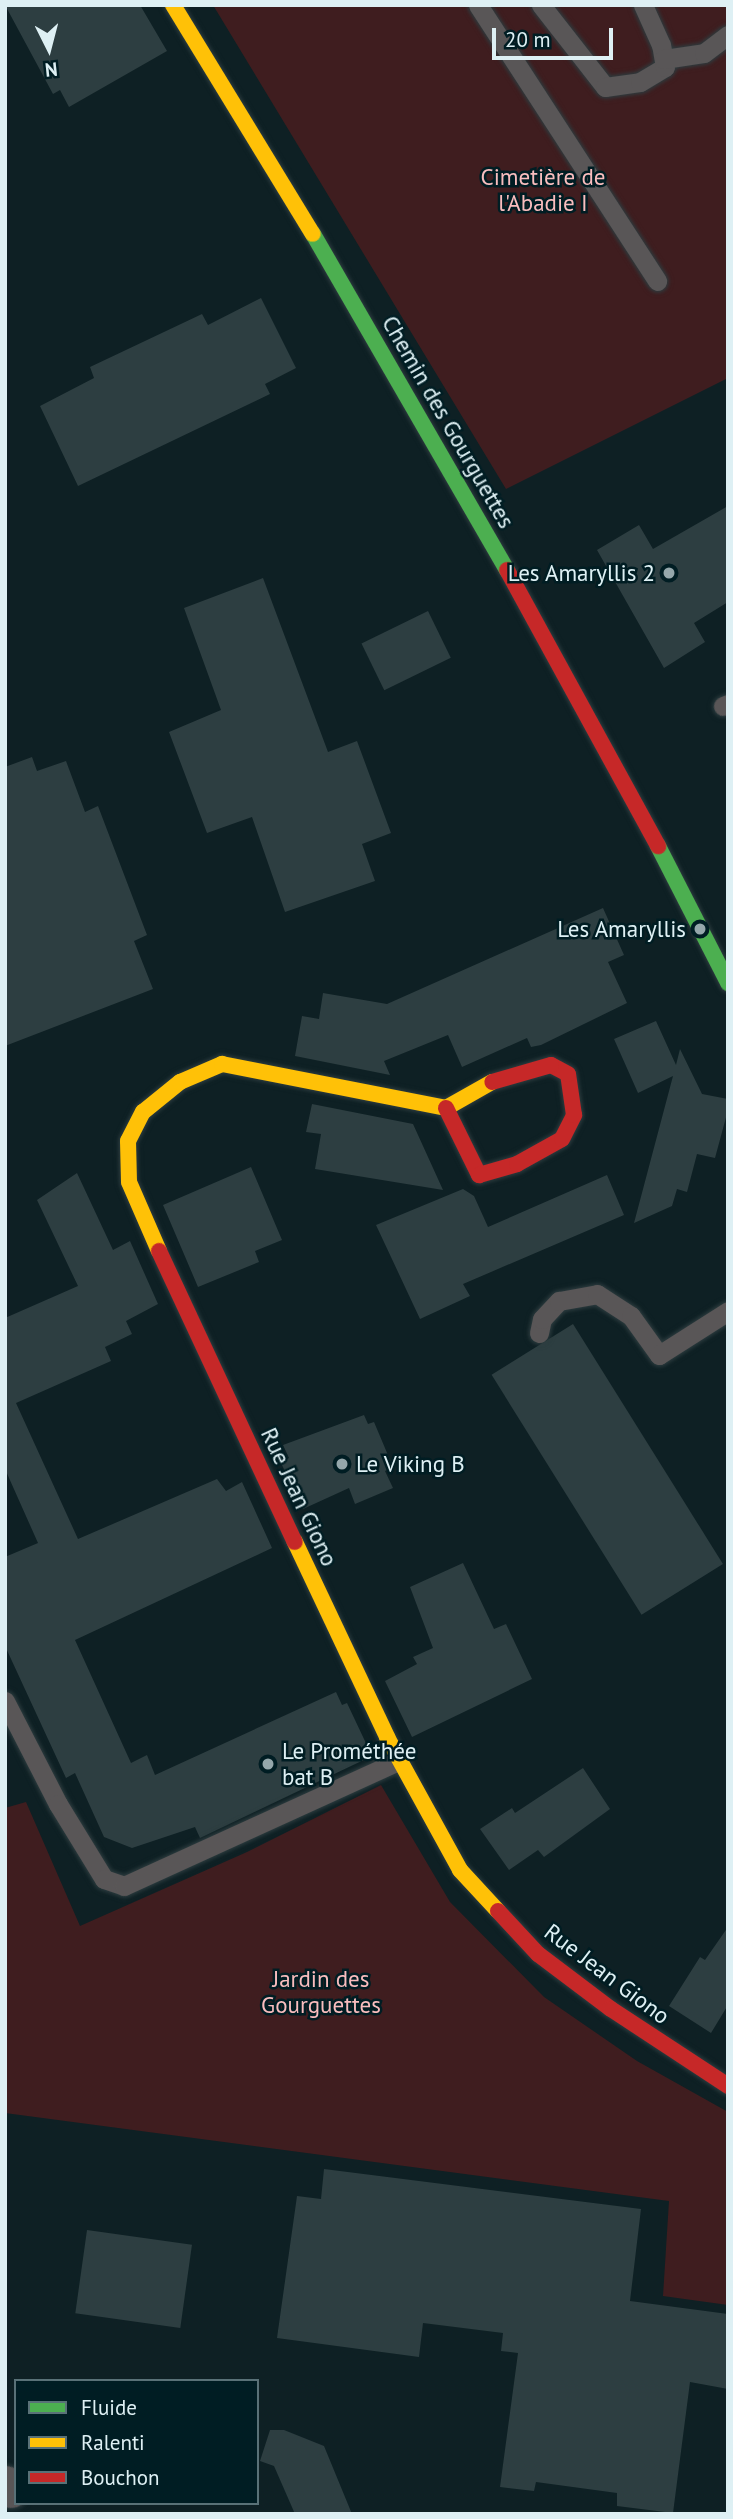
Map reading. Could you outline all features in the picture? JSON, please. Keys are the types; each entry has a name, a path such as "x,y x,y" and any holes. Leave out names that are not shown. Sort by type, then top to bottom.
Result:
{"street":[{"name":"Chemin des Gourguettes","path":"173,5 206,53 459,483 632,795 728,983"},
{"name":"Rue Jean Giono","path":"446,1108 222,1064 180,1082 143,1112 128,1141 129,1182 174,1287 400,1760 460,1870 538,1954 611,2010 728,2086"},
{"path":"551,1065 568,1074 574,1115 562,1139 517,1164 479,1175 446,1108 503,1076 551,1065"}],"lane":[{"path":"478,5 657,281"},
{"path":"541,5 605,87 640,82 665,66 643,5"},
{"path":"664,58 704,53 728,34"},
{"path":"539,1333 542,1319 559,1301 597,1294 631,1315 659,1355 728,1311"},
{"path":"5,1701 58,1804 104,1879 124,1886 400,1760"}],"green space":[{"name":"Cimetière de l'Abadie I","path":"213,5 728,5 728,378 506,489"},
{"name":"Jardin des Gourguettes","path":"381,1785 450,1902 544,1997 637,2061 728,2112 728,2305 663,2296 669,2201 5,2113 5,1808 26,1802 80,1926 247,1852"}],"building":[{"path":"5,5 140,5 167,51 69,107 60,90 53,94"},
{"path":"261,298 296,368 265,384 270,394 78,486 40,406 94,378 90,367 202,314 208,325"},
{"name":"Les Amaryllis 2","path":"728,506 728,602 694,623 705,642 664,668 597,550 639,525 653,549"},
{"path":"263,578 328,752 357,741 391,833 362,844 375,881 285,912 252,817 207,833 169,732 221,710 184,608"},
{"path":"428,611 451,658 384,690 361,643"},
{"path":"32,757 37,771 66,761 85,812 98,806 147,935 134,941 153,989 5,1046 5,767"},
{"path":"603,908 624,955 608,962 627,1003 541,1045 531,1047 527,1038 462,1067 448,1035 384,1061 390,1075 295,1056 302,1016 319,1019 323,993 387,1004"},
{"path":"656,1021 676,1065 680,1049 702,1094 728,1099 728,1110 715,1158 697,1154 687,1192 677,1189 672,1206 634,1223 673,1076 638,1093 614,1039"},
{"path":"312,1104 413,1124 443,1190 315,1169 321,1134 306,1132"},
{"path":"251,1167 282,1240 255,1251 259,1262 198,1287 163,1205"},
{"path":"77,1173 113,1250 130,1241 158,1304 126,1321 132,1334 105,1347 111,1361 16,1403 78,1539 217,1479 226,1491 242,1482 272,1548 75,1640 131,1763 147,1755 155,1775 336,1692 342,1705 347,1703 372,1756 200,1838 195,1827 132,1848 104,1837 75,1773 66,1778 5,1646 5,1557 38,1543 5,1469 5,1318 78,1286 37,1200"},
{"path":"607,1175 624,1215 463,1284 470,1296 420,1319 376,1225 463,1189 474,1196 488,1227"},
{"path":"573,1324 723,1564 642,1615 492,1375"},
{"name":"Le Viking B","path":"364,1415 368,1424 374,1422 393,1467 385,1471 393,1488 355,1504 349,1488 303,1509 281,1463 289,1458 283,1445"},
{"path":"463,1563 494,1629 506,1624 532,1679 412,1737 385,1681 417,1664 413,1657 433,1648 410,1587"},
{"path":"583,1768 610,1809 544,1857 538,1850 509,1870 480,1829 512,1808 515,1813"},
{"path":"728,1927 728,2005 711,2033 669,2006 700,1957 705,1960"},
{"path":"324,2169 641,2209 630,2301 728,2314 728,2389 690,2382 673,2513 617,2506 617,2493 536,2482 534,2491 500,2487 518,2353 501,2351 503,2333 423,2323 419,2357 277,2338 297,2196 321,2199"},
{"path":"87,2230 192,2245 180,2328 75,2313"},
{"path":"270,2430 284,2430 324,2446 352,2514 295,2514 274,2466 260,2461"}],"traffic: fast":[{"path":"313,234 507,570"},
{"path":"658,846 728,983"}],"traffic: slow":[{"path":"173,5 313,234"},
{"path":"159,1251 129,1182 128,1141 143,1112 180,1082 222,1064 446,1108 492,1082"},
{"path":"295,1542 387,1737 460,1870 498,1911"}],"traffic: jam":[{"path":"507,570 658,846"},
{"path":"446,1108 479,1175 517,1164 562,1139 574,1115 568,1074 551,1065 492,1082"},
{"path":"159,1251 295,1542"},
{"path":"498,1911 538,1954 611,2009 728,2086"}],"place":[{"name":"Les Amaryllis 2","path":"669,573"},
{"name":"Les Amaryllis","path":"700,929"},
{"name":"Le Viking B","path":"342,1464"},
{"name":"Le Prométhée bat B","path":"268,1764"}]}
